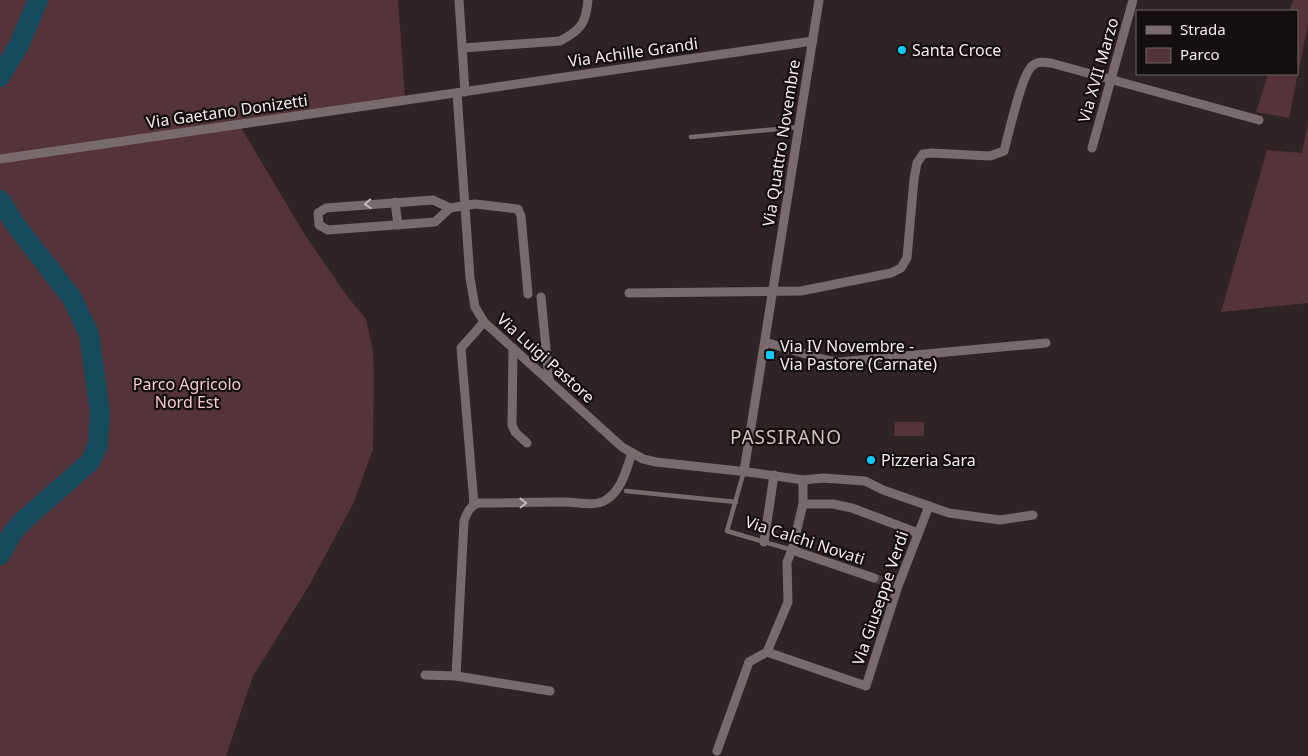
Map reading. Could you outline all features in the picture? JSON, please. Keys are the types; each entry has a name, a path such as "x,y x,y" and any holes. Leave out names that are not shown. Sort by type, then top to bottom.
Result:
{"street":[{"path":"459,0 462,48 461,93"},
{"path":"462,48 560,41 570,36 582,26 587,14 588,0"},
{"name":"Via Quattro Novembre","path":"744,471 820,0"},
{"name":"Via XVII Marzo","path":"1092,148 1133,0"},
{"name":"Via Achille Grandi","path":"461,93 813,41"},
{"path":"629,293 801,291 891,273 901,268 907,258 917,163 923,154 932,152 990,156 1004,150 1024,78 1032,66 1040,62 1051,63 1259,120"},
{"name":"Via Gaetano Donizetti","path":"1,159 461,93"},
{"name":"Via Luigi Pastore","path":"461,93 472,292 475,307 484,322 622,447 632,453 643,459 656,462 744,471"},
{"path":"450,208 432,200 326,208 318,213 319,225 328,230 435,222 450,208 475,204 518,209 521,216 528,294"},
{"path":"395,202 398,224"},
{"path":"541,297 549,380"},
{"path":"474,504 461,348 484,322"},
{"path":"765,342 839,362 1046,343"},
{"path":"513,348 512,425 526,443"},
{"path":"456,676 464,521 467,511 474,504 586,503 605,501 615,492 623,480 632,453"},
{"path":"744,471 803,480 823,478 865,480 883,490 949,513 1000,520 1033,515"},
{"path":"764,542 774,475"},
{"path":"717,751 749,662 767,652 788,602 787,562 792,550 803,504 803,480"},
{"path":"803,504 833,504 852,508 918,533"},
{"name":"Via Giuseppe Verdi","path":"767,652 866,686 896,585 929,506"},
{"name":"Via Calchi Novati","path":"792,550 874,578"},
{"path":"426,676 456,676 550,691"}],"lane":[{"path":"691,137 799,128"},
{"name":"Via Quattro Novembre","path":"736,502 744,471"},
{"path":"626,491 736,502"},
{"name":"Via Calchi Novati","path":"736,502 727,531 792,550"}],"green space":[{"name":"Parco Agricolo Nord Est","path":"0,0 398,0 405,97 240,126 305,235 347,296 366,319 373,351 373,449 354,502 310,584 253,676 226,756 0,756"},
{"path":"1293,0 1308,0 1308,24 1298,73 1298,10 1289,10"},
{"path":"1268,75 1298,75 1289,118 1256,112"},
{"path":"1308,124 1308,303 1221,312 1267,150 1302,153"},
{"path":"895,422 924,422 924,436 894,436"}],"waterway":[{"path":"0,77 19,45 38,0"},
{"path":"0,200 15,224 72,298 89,334 100,412 98,445 90,462 24,520 13,532 0,555"}],"tunnel":[{"path":"874,578 893,584"}],"place":[{"name":"Santa Croce","path":"902,50"},
{"name":"Via IV Novembre - Via Pastore (Carnate)","path":"770,355"},
{"name":"Pizzeria Sara","path":"871,460"}],"district":[{"name":"PASSIRANO","path":"786,437"}]}
